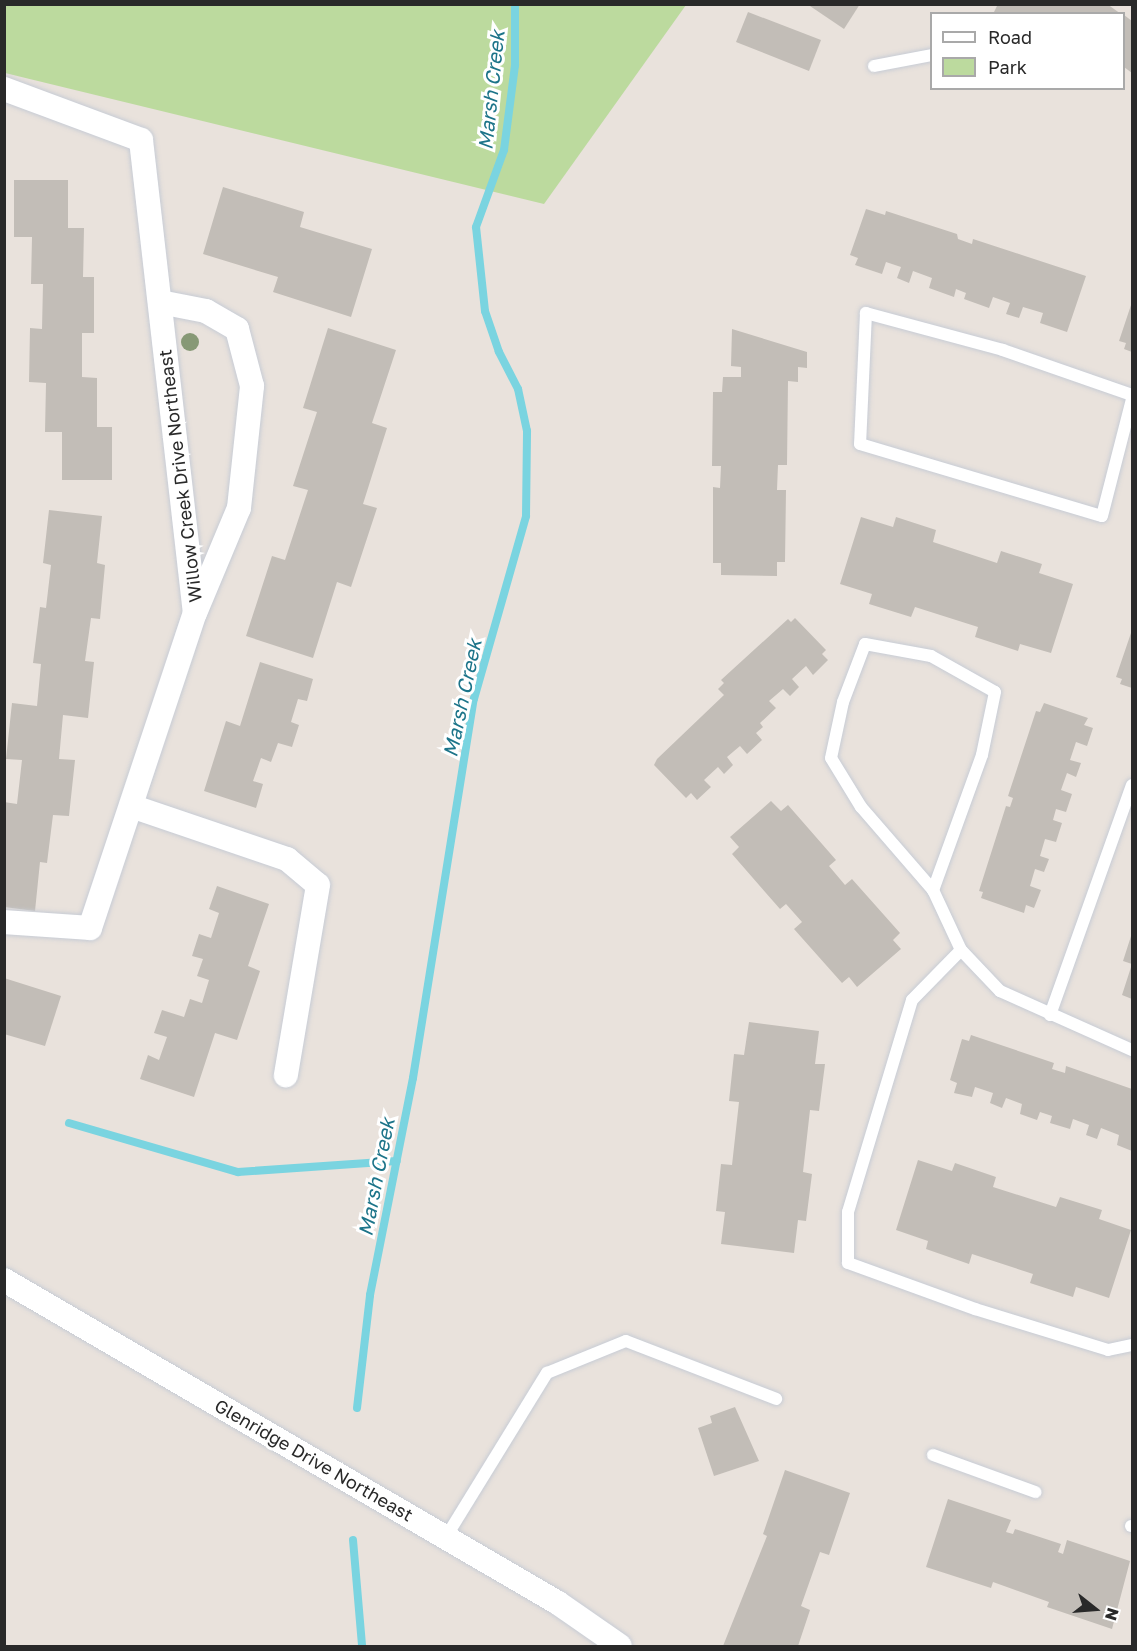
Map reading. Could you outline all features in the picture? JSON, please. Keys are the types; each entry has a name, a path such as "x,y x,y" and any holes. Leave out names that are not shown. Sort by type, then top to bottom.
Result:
{"street":[{"name":"Willow Creek Drive Northeast","path":"4,89 141,140 195,613 90,927 4,922"},
{"path":"160,302 206,310 237,329 252,386 239,507 195,613"},
{"path":"131,806 287,859 318,885 286,1075"},
{"name":"Glenridge Drive Northeast","path":"4,1280 558,1603 620,1647"}],"lane":[{"path":"874,66 930,55"},
{"path":"866,313 1003,350 1132,397 1102,516 860,444 866,313"},
{"path":"933,890 982,754 995,692 931,656 865,644 843,702 831,758 861,807 933,890 961,950 1000,991 1132,1050"},
{"path":"1050,1015 1132,785"},
{"path":"961,950 912,1000 848,1212 848,1263 1108,1350 1132,1345"},
{"path":"446,1537 547,1373 626,1341 776,1399"},
{"path":"933,1455 1035,1492"}],"green space":[{"path":"5,4 686,5 544,204 5,73"}],"building":[{"path":"807,4 860,4 844,29"},
{"path":"998,4 1107,4 1118,12 994,12"},
{"path":"748,12 821,40 809,71 736,42"},
{"path":"1125,16 1132,21 1132,73 1125,68"},
{"path":"14,180 68,180 68,228 84,228 83,277 94,277 94,333 82,333 82,377 97,378 97,427 112,427 112,480 62,480 62,432 45,432 46,383 29,382 30,328 42,329 43,284 31,284 32,237 14,237"},
{"path":"223,187 304,212 300,227 372,249 351,317 273,292 278,277 203,254"},
{"path":"866,209 885,215 886,211 957,234 958,239 972,244 973,239 1086,276 1067,332 1040,323 1043,313 1023,307 1019,318 1006,314 1010,303 993,297 989,308 964,299 966,293 956,289 954,297 929,288 932,278 913,271 909,283 897,278 901,267 886,262 882,274 855,265 858,258 850,255"},
{"path":"1132,302 1132,352 1124,349 1126,343 1119,341"},
{"path":"328,328 396,350 372,423 387,428 363,504 377,508 351,587 337,582 313,658 246,636 272,556 285,560 308,490 293,486 317,412 303,408"},
{"path":"732,329 807,352 807,368 798,367 798,382 788,381 787,465 778,465 777,490 786,490 785,562 777,562 777,576 721,575 721,563 713,563 713,487 720,488 721,466 712,466 713,392 722,392 723,377 741,377 741,367 731,366"},
{"path":"49,510 102,516 97,563 105,565 100,619 91,618 85,661 94,662 88,718 63,715 59,759 75,760 69,816 53,815 47,863 40,862 35,911 4,907 4,802 17,804 22,760 6,759 12,703 37,706 41,664 33,663 40,607 46,608 51,565 43,563"},
{"path":"861,517 893,527 896,517 936,530 933,542 997,563 1001,551 1042,564 1039,573 1073,584 1051,653 1020,644 1018,651 975,637 978,627 915,607 911,617 869,604 872,594 840,584"},
{"path":"795,618 826,650 822,654 828,660 813,675 806,666 792,679 799,687 790,696 783,689 769,701 776,708 760,723 763,727 756,733 762,740 747,754 740,746 727,757 733,765 724,774 718,767 704,780 711,787 697,800 691,793 686,798 654,765 657,759 724,695 718,689 724,683 721,680 788,619 791,622"},
{"path":"1132,630 1132,688 1120,684 1122,679 1116,677"},
{"path":"260,662 313,679 307,701 298,699 291,722 299,725 292,747 278,743 271,762 261,758 253,781 263,784 256,808 204,791 226,721 240,726"},
{"path":"1044,703 1088,718 1084,725 1093,728 1087,746 1076,742 1070,760 1081,763 1076,777 1067,773 1061,790 1072,794 1066,812 1056,809 1053,820 1062,823 1056,842 1045,839 1040,856 1049,859 1044,872 1035,869 1030,886 1041,890 1034,908 1026,905 1024,913 981,898 983,892 979,891 1006,806 1010,807 1013,798 1008,796 1036,711 1040,712"},
{"path":"771,801 781,811 788,805 836,860 829,866 845,885 852,879 900,933 893,940 901,949 857,987 849,977 842,983 794,929 802,922 786,904 780,909 732,854 739,847 730,837"},
{"path":"217,886 269,904 248,966 260,971 237,1040 215,1033 194,1097 140,1079 148,1055 159,1060 167,1037 154,1033 162,1010 184,1017 190,999 202,1003 209,980 197,976 203,959 192,956 199,934 211,938 219,913 209,909"},
{"path":"1132,933 1132,964 1123,961"},
{"path":"1132,964 1132,999 1122,995"},
{"path":"4,978 61,996 45,1046 4,1034"},
{"path":"749,1022 819,1031 815,1064 825,1064 819,1111 810,1110 803,1172 812,1174 806,1221 798,1220 794,1253 721,1244 725,1212 716,1211 721,1164 732,1165 739,1102 729,1101 734,1054 744,1055"},
{"path":"971,1035 1054,1063 1052,1069 1065,1073 1066,1066 1132,1089 1132,1151 1117,1145 1119,1135 1101,1128 1097,1139 1086,1135 1089,1125 1073,1119 1070,1129 1050,1123 1052,1116 1040,1112 1037,1120 1020,1114 1022,1104 1006,1098 1002,1108 990,1103 993,1093 975,1087 972,1097 954,1093 957,1083 950,1080 962,1039 969,1041"},
{"path":"918,1160 952,1171 955,1163 996,1177 993,1187 1056,1207 1060,1197 1102,1210 1099,1219 1131,1230 1109,1298 1076,1287 1073,1297 1030,1283 1033,1274 972,1254 969,1264 926,1249 928,1241 896,1230"},
{"path":"735,1407 759,1461 714,1476 698,1428 712,1423 710,1416"},
{"path":"785,1470 850,1493 829,1555 820,1552 801,1606 810,1610 798,1646 723,1646 767,1536 763,1534"},
{"path":"948,1499 1011,1520 1006,1532 1013,1534 1015,1529 1061,1544 1058,1552 1063,1554 1067,1540 1130,1561 1112,1629 1047,1607 1049,1602 993,1582 991,1588 926,1567"}],"waterway":[{"name":"Marsh Creek","path":"357,1408 370,1295 413,1078 474,699 526,516 527,431 518,389 499,352 485,311 476,227 504,150 515,65 515,4"},
{"path":"69,1123 238,1172 397,1161"},
{"name":"Marsh Creek","path":"353,1540 362,1646"}]}
